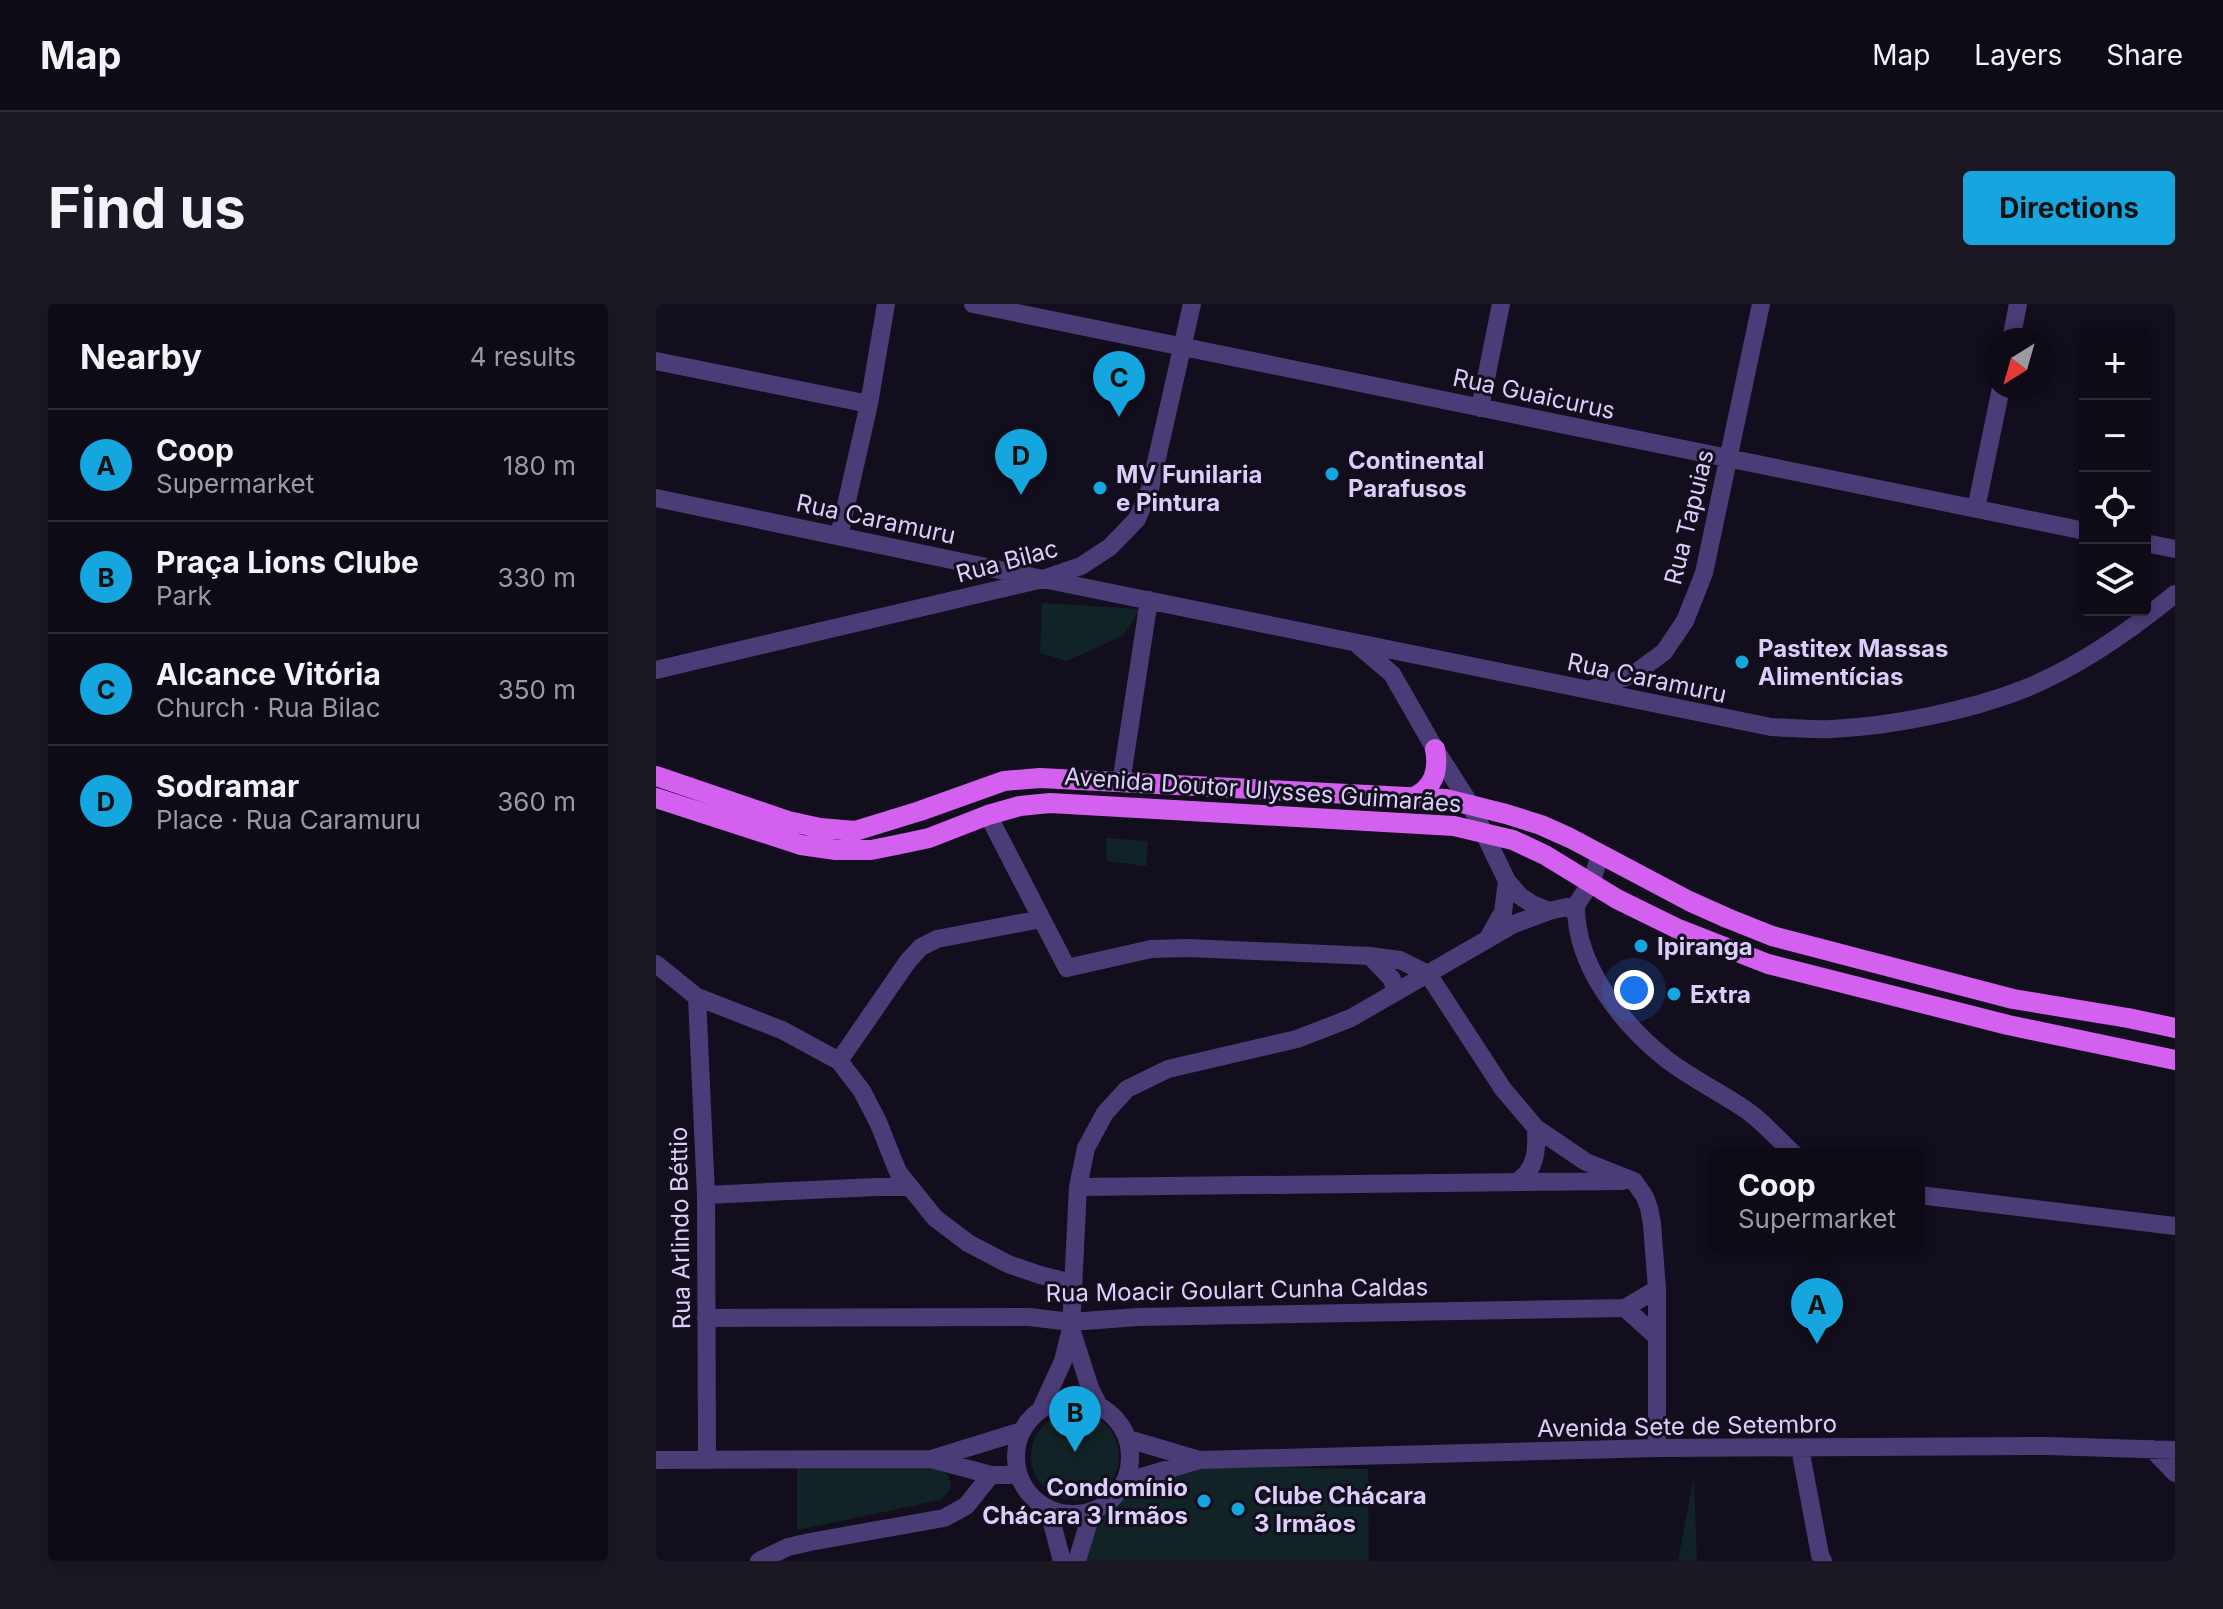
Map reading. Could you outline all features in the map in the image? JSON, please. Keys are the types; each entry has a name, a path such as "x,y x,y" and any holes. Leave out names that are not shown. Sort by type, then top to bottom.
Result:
{"main road":[{"path":"1414,797 1426,789 1434,777 1437,763 1435,749"},
{"name":"Avenida Doutor Ulysses Guimarães","path":"656,776 788,821 855,831 1004,781 1040,778 1446,799 1541,825 1689,901 1772,936 2013,999 2175,1028"},
{"name":"Avenida Doutor Ulysses Guimarães","path":"656,798 801,845 836,850 871,850 929,838 988,815 1020,806 1050,803 1454,826 1513,840 1545,855 1617,899 1676,928 1768,964 2008,1025 2175,1060"}],"street":[{"path":"839,536 869,404 886,304"},
{"name":"Rua Guaicurus","path":"973,304 2079,530"},
{"name":"Rua Bilac","path":"656,670 1043,579 1081,566 1110,547 1137,519 1150,489 1192,304"},
{"path":"1480,408 1501,304"},
{"name":"Rua Tapuias","path":"1589,690 1634,674 1664,652 1685,621 1704,573 1761,304"},
{"path":"2013,328 2018,304"},
{"path":"656,361 869,404"},
{"path":"1976,509 1999,400"},
{"path":"656,479 662,499"},
{"name":"Rua Caramuru","path":"662,499 1771,727 1828,729 1880,726 1975,705 2024,689 2066,669 2147,617 2175,594"},
{"path":"2150,544 2175,549"},
{"path":"1121,783 1149,600"},
{"path":"1354,642 1392,674 1470,804 1507,881 1520,896 1549,911"},
{"path":"1392,674 1415,655"},
{"path":"988,815 1067,968 1151,949 1188,948 1370,956 1400,960 1428,974 1503,1089 1536,1128 1586,1162 1634,1181 1645,1197 1649,1208 1657,1289 1657,1448"},
{"path":"1600,855 1591,883 1576,905 1576,921 1582,949 1616,1008 1666,1059 1753,1115 1788,1148"},
{"path":"1488,937 1503,912 1507,881"},
{"path":"1041,1409 1063,1361 1071,1326 1078,1187 1086,1148 1105,1113 1127,1089 1168,1069 1297,1039 1351,1018 1488,937 1549,911 1576,905"},
{"path":"839,1061 921,947 937,939 1041,919"},
{"path":"1370,956 1392,979 1396,992"},
{"path":"656,964 697,997 782,1030 839,1061 862,1091 898,1172 935,1218 968,1243 1008,1264 1072,1283"},
{"name":"Rua Arlindo Béttio","path":"697,997 706,1195 707,1459"},
{"path":"1516,1182 1525,1177 1532,1166 1537,1151 1536,1128"},
{"path":"1078,1187 1634,1181"},
{"path":"706,1195 910,1187"},
{"path":"1925,1196 2175,1226"},
{"name":"Rua Moacir Goulart Cunha Caldas","path":"706,1318 1029,1317 1071,1326 1154,1316 1625,1308 1657,1289"},
{"path":"1625,1308 1657,1337"},
{"path":"1071,1326 1090,1388 1099,1406"},
{"path":"1084,1401 1099,1406 1121,1425 1128,1439 1130,1468 1125,1482 1105,1505 1092,1511 1062,1513 1048,1508 1025,1489 1019,1475 1017,1445 1022,1431 1041,1409 1055,1402 1084,1401"},
{"path":"931,1459 1022,1431"},
{"name":"Avenida Sete de Setembro","path":"1128,1439 1199,1460"},
{"name":"Avenida Sete de Setembro","path":"1125,1482 1199,1460 1657,1448 2047,1446 2175,1450"},
{"path":"1800,1448 1823,1561"},
{"path":"2152,1449 2174,1471"},
{"path":"656,1460 931,1459 991,1475 1019,1475"},
{"path":"759,1561 788,1547 944,1518 966,1506 991,1475"},
{"path":"1048,1508 1062,1561"},
{"path":"1077,1561 1092,1511"}],"shaded area":[{"path":"1042,603 1140,609 1124,635 1067,661 1040,653"},
{"path":"1106,838 1148,841 1146,866 1107,861"},
{"path":"1075,1412 1100,1419 1112,1431 1119,1456 1112,1481 1100,1493 1075,1500 1050,1493 1038,1481 1031,1456 1038,1431 1050,1419"},
{"path":"931,1464 948,1475 951,1488 941,1500 797,1530 797,1467"},
{"name":"Clube Chácara 3 Irmãos","path":"1201,1466 1368,1469 1369,1561 1085,1561 1097,1515 1118,1503 1130,1487"},
{"path":"1694,1476 1697,1561 1678,1561"}],"place":[{"name":"Alcance Vitória","path":"1119,417"},
{"name":"Continental Parafusos","path":"1332,474"},
{"name":"MV Funilaria e Pintura","path":"1100,488"},
{"name":"Sodramar","path":"1021,495"},
{"name":"Pastitex Massas Alimentícias","path":"1742,662"},
{"name":"Ipiranga","path":"1641,946"},
{"name":"Extra","path":"1674,994"},
{"name":"Coop","path":"1817,1344"},
{"name":"Praça Lions Clube","path":"1075,1452"},
{"name":"Condomínio Chácara 3 Irmãos","path":"1204,1501"},
{"name":"Clube Chácara 3 Irmãos","path":"1238,1509"}]}
